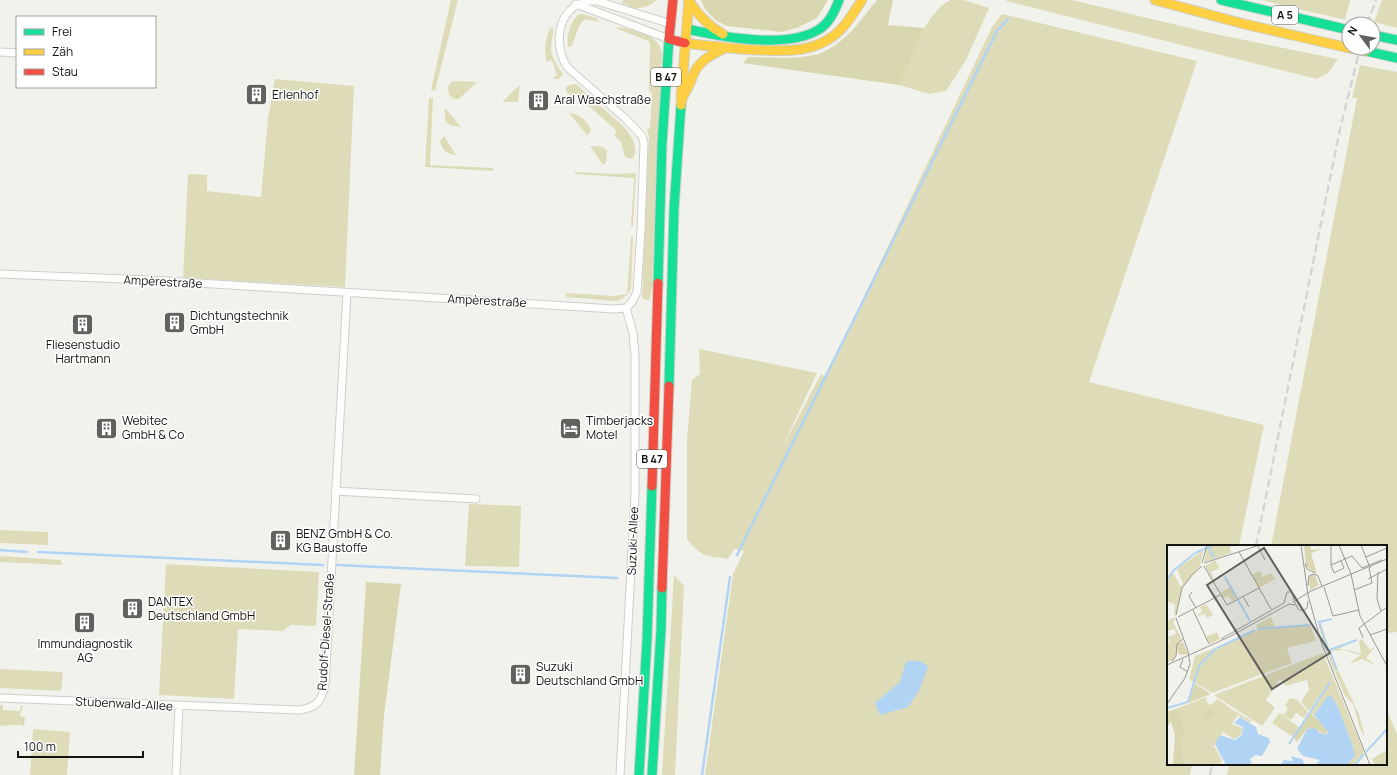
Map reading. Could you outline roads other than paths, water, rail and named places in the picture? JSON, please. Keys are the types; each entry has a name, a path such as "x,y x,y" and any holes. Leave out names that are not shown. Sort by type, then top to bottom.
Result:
{"main road":[{"name":"B 47","path":"639,775 647,640 662,144 673,0"},
{"name":"B 47","path":"652,775 661,630 674,209 689,0"},
{"path":"689,0 696,12 705,22 728,36"},
{"path":"671,24 702,33 783,40 810,34 817,30 826,23 836,8 839,0"},
{"path":"669,39 685,43 725,48 799,51 826,41 836,34 849,20 862,0"},
{"name":"A 5","path":"1154,0 1244,24 1341,46"},
{"name":"A 5","path":"1221,0 1341,28"},
{"path":"1381,37 1397,40"},
{"path":"681,98 701,64 711,55 725,48"},
{"name":"A 5","path":"1381,54 1397,58"}],"street":[{"path":"626,308 632,302 637,292 644,143 638,130 567,67 563,60 559,42 562,22 567,11 576,4 584,1 597,1 671,24"},
{"path":"576,4 669,39"},
{"path":"0,52 16,53"},
{"name":"Ampèrestraße","path":"0,274 144,280 614,309 626,308"},
{"name":"Rudolf-Diesel-Straße","path":"179,706 300,710 310,708 318,704 322,696 325,685 346,293"},
{"name":"Suzuki-Allee","path":"620,775 635,494 635,356 633,333 626,308"},
{"path":"335,491 476,499"},
{"name":"Stubenwald-Allee","path":"0,698 179,706 176,775"}],"water":[{"path":"906,661 920,661 928,666 920,689 908,707 880,715 875,703 900,682"}],"waterway":[{"path":"737,555 997,31 1008,19"},
{"path":"0,550 27,552"},
{"path":"38,552 323,565"},
{"path":"337,565 617,578"},
{"path":"702,775 730,577"}],"railway":[{"path":"1370,16 1376,0"},
{"path":"1256,545 1340,129 1358,56"},
{"path":"1210,775 1212,765"}],"place":[{"name":"Erlenhof","path":"257,95"},
{"name":"Aral Waschstraße","path":"539,100"},
{"name":"Dichtungstechnik GmbH","path":"174,323"},
{"name":"Fliesenstudio Hartmann","path":"83,324"},
{"name":"Webitec GmbH & Co","path":"106,428"},
{"name":"Timberjacks Motel","path":"570,428"},
{"name":"BENZ GmbH & Co. KG Baustoffe","path":"281,541"},
{"name":"DANTEX Deutschland GmbH","path":"132,609"},
{"name":"Immundiagnostik AG","path":"85,623"},
{"name":"Suzuki Deutschland GmbH","path":"520,674"}]}
